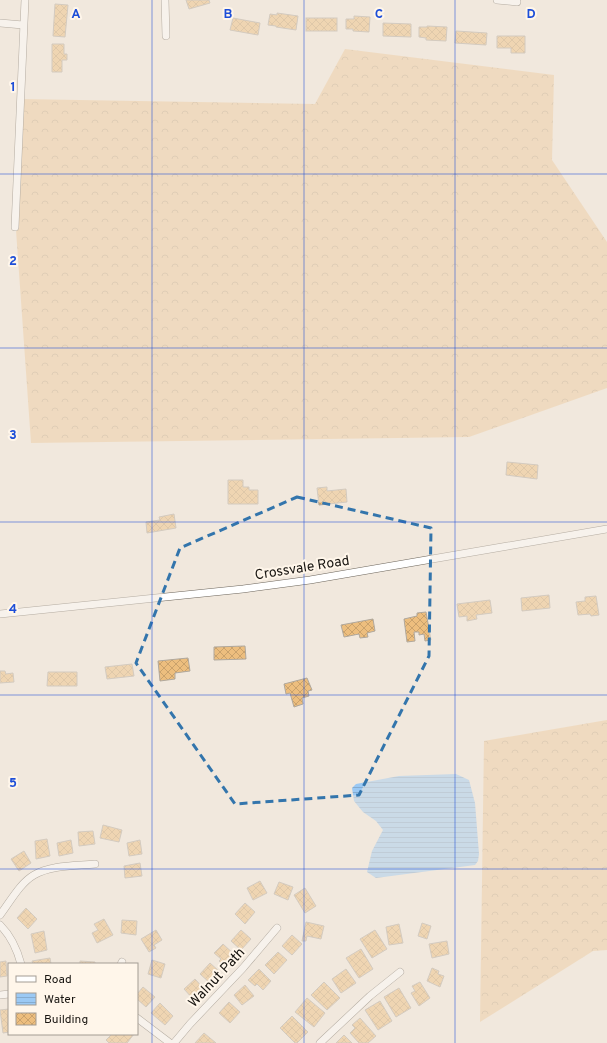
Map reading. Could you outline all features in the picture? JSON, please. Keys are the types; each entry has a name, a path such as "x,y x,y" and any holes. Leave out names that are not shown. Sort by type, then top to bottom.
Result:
{"street":[{"path":"14,228 22,25 25,0"},
{"path":"165,0 166,36"},
{"path":"497,0 517,2"},
{"path":"0,23 22,25"},
{"name":"Crossvale Road","path":"0,614 243,589 310,580 607,529"},
{"path":"0,915 23,884 34,875 46,870 62,867 95,864"},
{"path":"0,925 11,938 21,963"},
{"name":"Walnut Path","path":"174,1043 243,968 276,928"},
{"path":"320,1043 370,996 400,972"},
{"path":"138,1019 170,1043"}],"highlighted area":[{"path":"297,497 431,528 429,656 359,795 235,804 136,663 180,548"}],"green space":[{"path":"345,49 554,75 552,160 607,242 607,388 469,437 31,443 16,230 20,99 315,104"},
{"path":"607,720 607,950 593,951 480,1022 484,741"}],"water":[{"path":"456,774 469,780 475,803 479,854 478,861 475,865 376,878 367,872 372,851 383,830 376,821 363,812 354,801 352,788 356,784 399,776"}],"building":[{"path":"186,0 209,0 210,3 189,9"},
{"path":"55,4 68,5 65,37 53,36"},
{"path":"277,13 298,16 296,30 268,25 270,14 277,15"},
{"path":"354,16 370,17 369,32 346,29 346,19 354,19"},
{"path":"233,18 260,23 258,35 230,30"},
{"path":"306,18 337,18 337,31 306,31"},
{"path":"383,23 411,24 411,37 383,36"},
{"path":"419,27 447,27 446,41 426,40 426,38 419,37"},
{"path":"456,31 487,33 486,45 455,43"},
{"path":"497,36 525,36 525,53 511,53 511,48 497,48"},
{"path":"52,44 64,44 64,54 67,54 67,60 62,60 62,72 52,72"},
{"path":"507,462 538,465 537,479 506,475"},
{"path":"228,480 243,480 243,487 249,487 249,490 258,490 258,504 228,504"},
{"path":"327,487 327,491 346,489 347,502 319,505 317,488"},
{"path":"174,514 176,528 147,533 146,522 160,520 159,517"},
{"path":"549,595 550,608 522,611 521,598"},
{"path":"596,596 599,615 578,615 576,602 585,601 585,597"},
{"path":"490,600 492,613 476,615 477,619 467,621 467,616 459,617 457,604"},
{"path":"426,612 431,640 425,641 424,634 419,635 419,632 414,632 415,641 407,642 404,619 417,616 417,613"},
{"path":"373,619 375,631 367,633 368,637 360,638 359,634 344,637 341,625"},
{"path":"245,646 246,659 214,660 214,647"},
{"path":"188,658 190,671 175,673 175,679 160,681 158,661"},
{"path":"132,664 134,676 107,679 105,667"},
{"path":"0,671 5,671 6,674 13,673 14,682 0,683"},
{"path":"48,672 77,672 77,686 47,686"},
{"path":"307,678 312,690 308,691 309,696 302,698 303,704 294,707 290,693 286,694 284,684"},
{"path":"103,825 122,830 119,842 100,838"},
{"path":"93,831 95,844 79,846 78,832"},
{"path":"47,839 50,856 36,859 35,841"},
{"path":"71,840 73,853 59,856 57,843"},
{"path":"140,840 142,854 129,856 127,843"},
{"path":"24,851 31,863 19,871 11,859"},
{"path":"140,863 142,876 125,878 124,866"},
{"path":"260,881 267,893 253,900 247,888"},
{"path":"279,882 293,887 288,900 274,894"},
{"path":"305,888 316,906 305,913 294,895"},
{"path":"245,903 255,912 245,924 235,914"},
{"path":"26,908 37,919 28,929 17,918"},
{"path":"104,919 113,935 97,943 92,933 98,930 94,924"},
{"path":"122,920 137,921 136,935 121,933"},
{"path":"306,922 324,926 321,939 307,936 306,941 302,941"},
{"path":"422,923 431,926 427,939 418,936"},
{"path":"399,924 403,943 389,945 386,927"},
{"path":"156,930 162,940 154,945 156,948 149,952 141,939"},
{"path":"241,930 251,939 241,950 231,941"},
{"path":"375,930 387,949 372,958 360,939"},
{"path":"44,931 47,950 35,953 31,934"},
{"path":"292,935 302,944 292,955 282,946"},
{"path":"447,941 449,954 432,958 429,944"},
{"path":"223,944 236,956 225,967 219,961 221,959 214,953"},
{"path":"361,949 373,969 359,978 346,958"},
{"path":"278,952 287,960 274,974 265,965"},
{"path":"50,958 51,963 33,963 32,961"},
{"path":"152,960 165,964 161,978 148,974"},
{"path":"6,961 7,976 0,977 0,962"},
{"path":"80,961 95,962 95,963 80,963"},
{"path":"210,963 220,972 210,983 200,974"},
{"path":"432,968 439,971 438,974 444,976 440,987 427,981"},
{"path":"259,969 271,981 263,990 257,984 255,986 248,980"},
{"path":"346,969 356,983 341,993 332,979"},
{"path":"195,979 204,989 193,999 184,989"},
{"path":"324,982 340,998 327,1010 311,995"},
{"path":"420,982 430,998 419,1006 411,993 415,991 412,986"},
{"path":"245,985 254,996 242,1005 234,995"},
{"path":"143,987 155,997 146,1007 138,1000 138,993"},
{"path":"399,988 411,1008 396,1017 384,997"},
{"path":"307,998 325,1013 314,1027 295,1012"},
{"path":"380,1001 392,1021 378,1030 365,1010"},
{"path":"229,1002 240,1012 230,1023 219,1013"},
{"path":"160,1003 173,1016 165,1025 151,1013"},
{"path":"8,1009 8,1032 3,1033 0,1010"},
{"path":"292,1016 308,1032 297,1043 295,1043 280,1028"},
{"path":"360,1018 376,1036 368,1043 359,1043 350,1033 355,1028 352,1025"},
{"path":"204,1033 216,1043 195,1043"},
{"path":"111,1035 133,1035 127,1043 109,1043 106,1040"},
{"path":"344,1035 352,1043 336,1043"}]}
